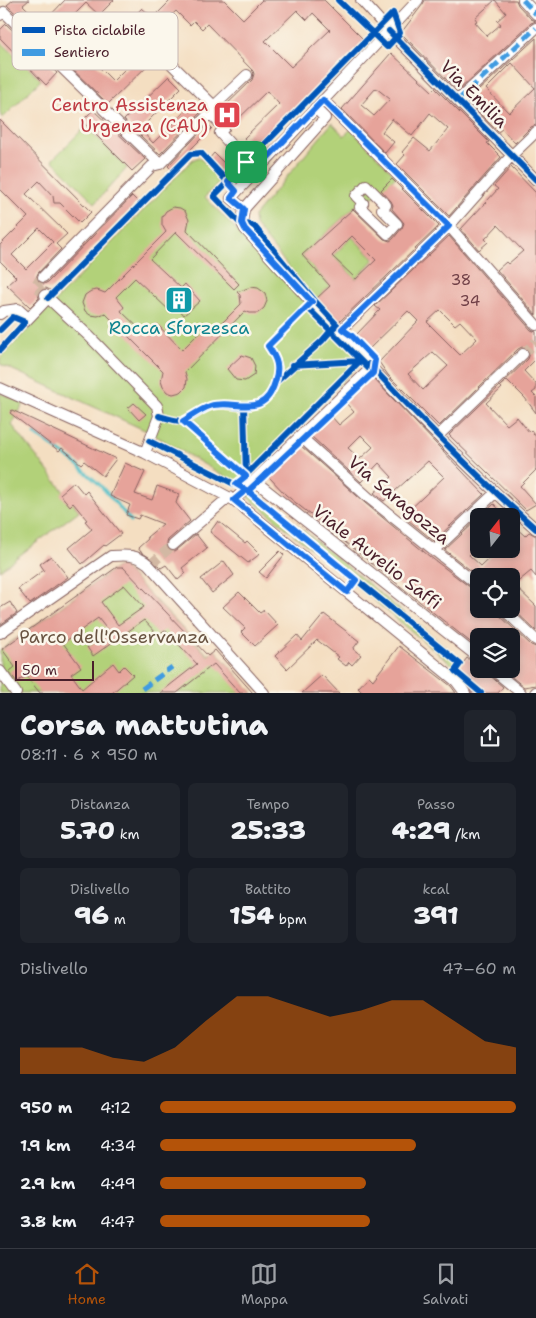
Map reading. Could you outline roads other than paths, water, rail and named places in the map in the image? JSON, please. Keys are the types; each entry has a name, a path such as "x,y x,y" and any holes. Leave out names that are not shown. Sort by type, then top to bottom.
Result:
{"street":[{"name":"Via Emilia","path":"361,0 389,31 536,180"},
{"path":"244,209 231,198 418,0"},
{"path":"524,0 536,14"},
{"path":"0,16 4,12 12,20"},
{"path":"458,100 535,31"},
{"path":"64,70 160,164"},
{"path":"175,70 212,110 224,128 220,133 255,171"},
{"path":"43,278 152,166 160,164 247,75"},
{"path":"323,100 449,226 536,326"},
{"path":"315,108 325,118 244,209 242,223 245,229 438,436 495,493 536,529"},
{"path":"340,331 449,226 512,155 536,132"},
{"path":"366,185 386,205 382,209 397,224 388,234 360,207 363,203 356,196 366,185"},
{"path":"0,314 4,310 18,308 26,320 47,297 90,337 157,406 159,416 144,453"},
{"path":"438,436 523,354"},
{"path":"173,545 254,481 372,366"},
{"path":"0,388 144,453 232,498 456,681 465,693"},
{"name":"Via Saragozza","path":"301,437 369,498 470,579"},
{"name":"Viale Aurelio Saffi","path":"254,481 470,651"},
{"path":"434,551 495,493"},
{"path":"0,632 111,556 128,554 149,564 264,693"},
{"path":"513,618 536,640"},
{"path":"0,671 16,693"},
{"path":"503,678 521,693"}],"waterway":[{"path":"35,434 73,461 100,485 131,521"}],"tunnel":[{"path":"43,277 35,285 45,295"},
{"path":"523,354 536,342"},
{"path":"151,564 173,545"}],"place":[{"name":"Centro Assistenza Urgenza (CAU)","path":"227,115"},
{"name":"Rocca Sforzesca","path":"179,300"}],"park label":[{"name":"Parco dell'Osservanza","path":"114,637"}]}
